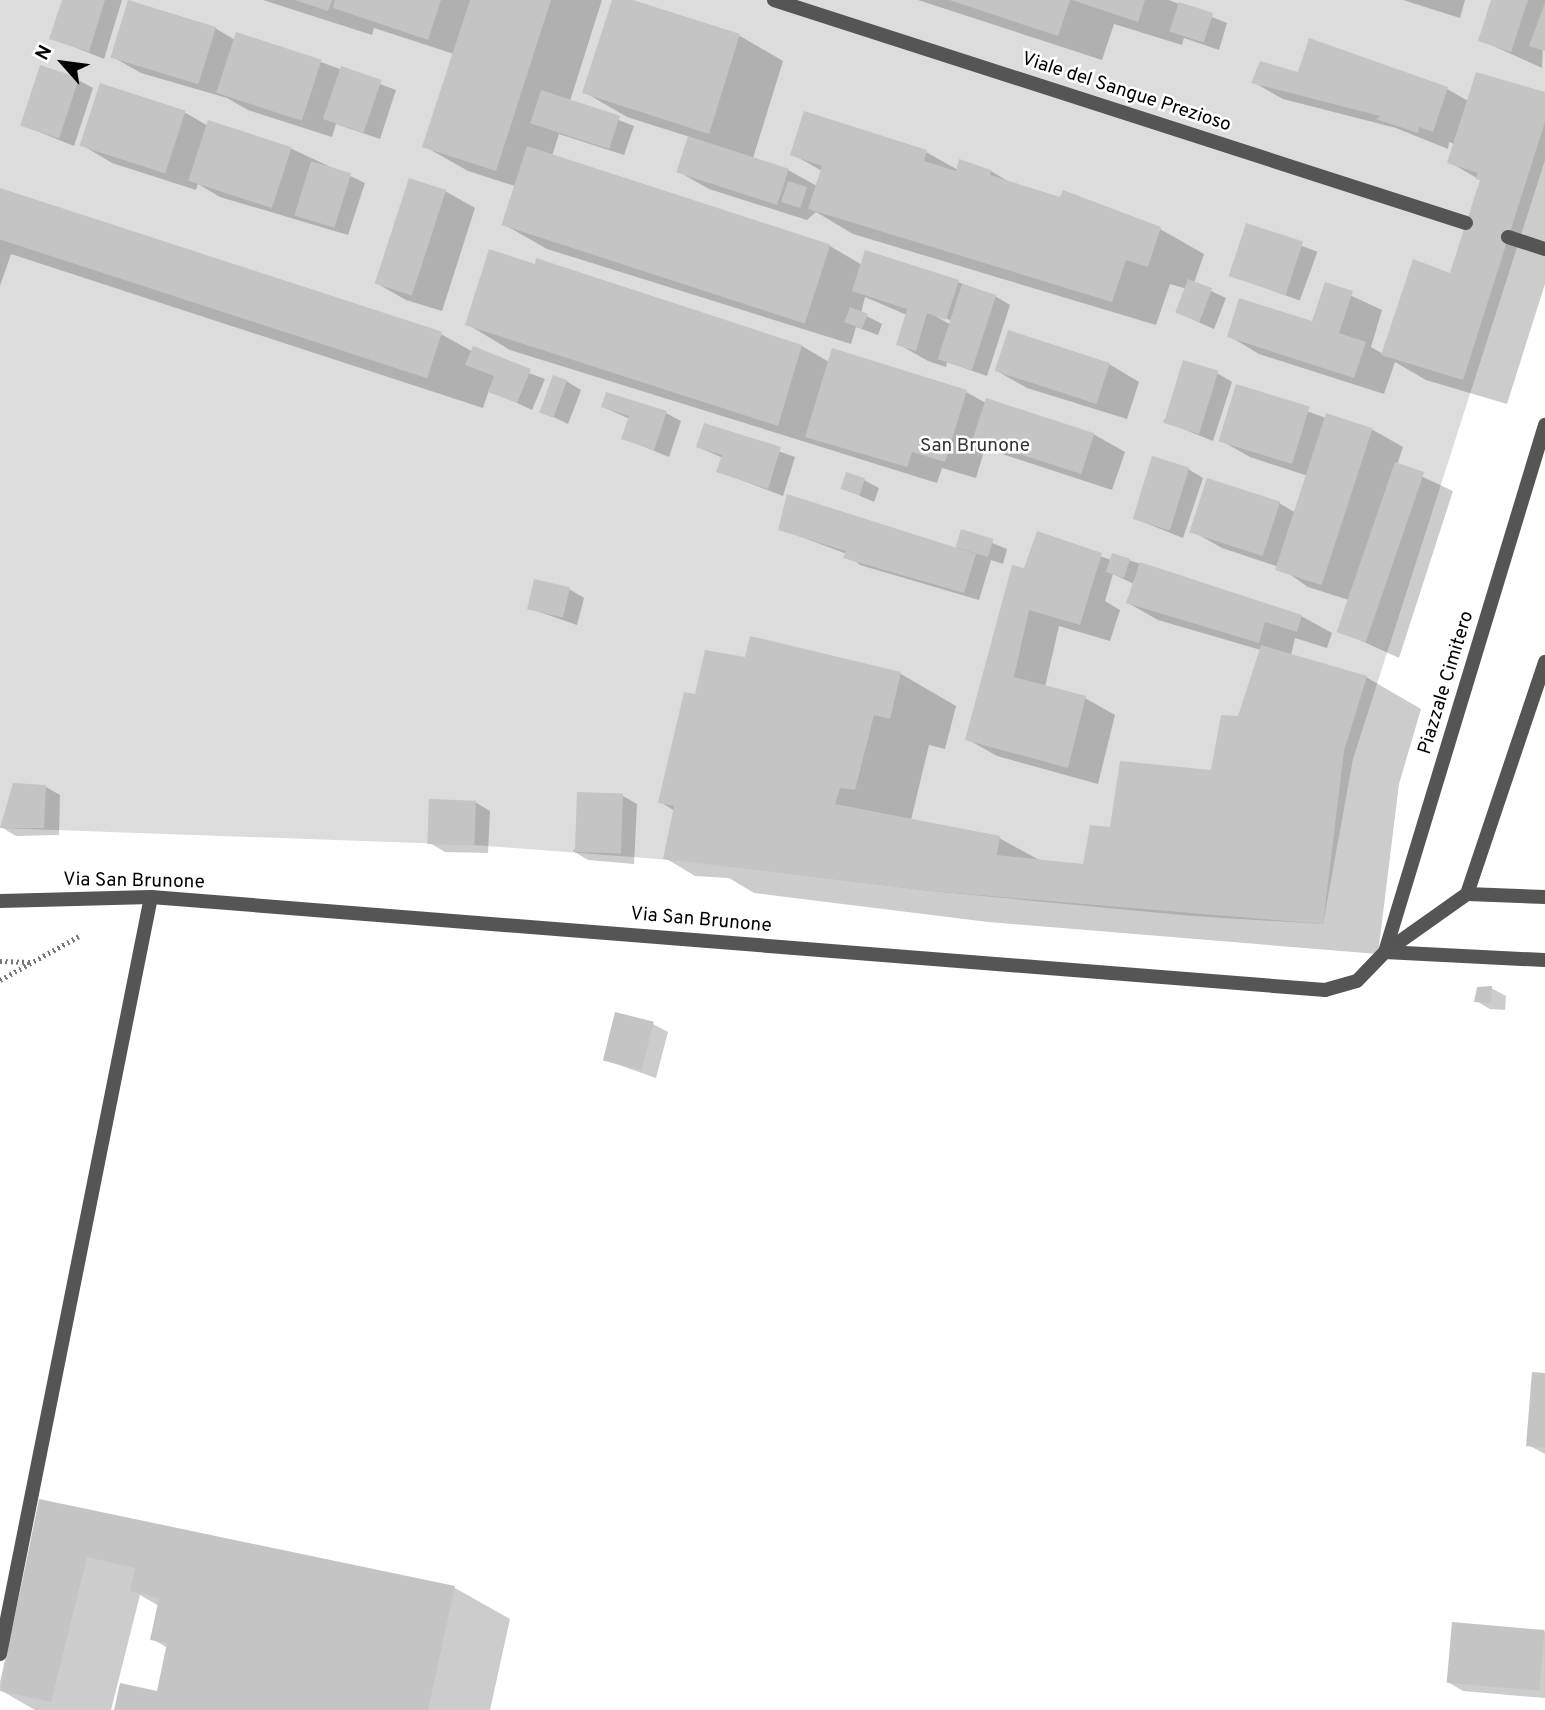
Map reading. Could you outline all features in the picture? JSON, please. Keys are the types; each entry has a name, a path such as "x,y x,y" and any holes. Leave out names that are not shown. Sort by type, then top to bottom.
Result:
{"street":[{"name":"Viale del Sangue Prezioso","path":"774,0 1466,223"},
{"path":"1508,237 1545,249"},
{"name":"Piazzale Cimitero","path":"1385,953 1545,425"},
{"path":"1545,662 1467,894 1545,897"},
{"name":"Via San Brunone","path":"0,901 151,897 1325,990 1357,981 1385,953 1467,894"},
{"path":"0,1654 151,897"},
{"path":"1385,953 1545,960"}],"path":[{"path":"0,961 32,962"}],"green space":[{"name":"San Brunone","path":"0,0 1545,0 1545,160 1353,759 1323,924 1192,916 931,891 697,862 474,845 0,828"}],"building":[{"path":"62,0 105,0 89,52 49,39"},
{"path":"128,0 216,27 198,84 110,57"},
{"path":"295,0 332,0 328,11"},
{"path":"335,0 441,0 428,40 333,8"},
{"path":"470,0 551,0 496,171 422,147"},
{"path":"612,0 633,0 740,34 709,134 582,93"},
{"path":"949,0 1070,0 1058,36"},
{"path":"1072,0 1145,0 1138,22"},
{"path":"1491,0 1528,0 1511,52 1478,41"},
{"path":"1179,2 1213,13 1204,43 1169,31"},
{"path":"1545,3 1545,51 1529,46"},
{"path":"236,32 322,60 302,121 216,93"},
{"path":"1309,38 1448,87 1433,132 1419,127 1418,133 1376,119 1380,116 1251,83 1260,61 1298,72"},
{"path":"40,65 79,78 59,139 20,126"},
{"path":"341,66 382,80 363,133 323,119"},
{"path":"1476,72 1545,92 1545,122 1463,380 1381,355 1413,259 1450,273 1480,180 1475,179 1478,173 1447,163"},
{"path":"100,83 186,111 165,174 80,146"},
{"path":"541,90 620,116 609,149 530,123"},
{"path":"804,111 927,150 924,161 956,171 959,159 991,170 990,175 1060,197 1063,190 1161,227 1148,267 1126,260 1112,302 808,209 822,166 790,155"},
{"path":"208,120 292,147 272,208 188,181"},
{"path":"688,136 789,169 777,205 676,172"},
{"path":"527,146 830,245 805,324 501,225"},
{"path":"311,161 351,173 334,228 294,216"},
{"path":"409,178 446,190 412,296 375,284"},
{"path":"788,181 807,187 800,208 781,202"},
{"path":"0,188 442,332 427,378 0,240"},
{"path":"1246,223 1303,242 1286,295 1229,276"},
{"path":"489,249 535,264 536,258 802,345 778,426 465,325"},
{"path":"865,250 959,280 946,320 927,313 916,351 896,345 907,309 852,291"},
{"path":"1188,279 1212,288 1199,322 1175,313"},
{"path":"1325,282 1353,291 1339,333 1366,342 1354,378 1227,337 1239,298 1312,321"},
{"path":"962,284 996,295 972,370 938,359"},
{"path":"850,307 868,314 862,329 844,322"},
{"path":"1008,330 1110,363 1096,404 995,371"},
{"path":"473,346 531,369 517,403 488,392 494,376 465,365"},
{"path":"832,348 967,390 945,462 912,452 907,467 805,437"},
{"path":"1183,360 1218,371 1199,434 1164,423"},
{"path":"553,375 567,380 553,418 539,413"},
{"path":"1236,384 1310,407 1292,464 1218,441"},
{"path":"606,392 667,411 654,450 621,439 629,416 601,407"},
{"path":"986,398 1094,433 1081,474 973,439"},
{"path":"1326,413 1373,428 1322,585 1275,570"},
{"path":"704,423 781,447 768,489 716,472 722,455 696,447"},
{"path":"1152,456 1189,467 1170,531 1133,519"},
{"path":"1395,462 1424,472 1366,642 1336,632"},
{"path":"846,472 865,478 859,495 840,489"},
{"path":"1207,478 1280,502 1263,556 1189,532"},
{"path":"787,494 976,554 964,593 843,558 846,551 778,530"},
{"path":"961,529 994,539 988,557 955,547"},
{"path":"1037,531 1102,553 1080,625 1029,610 1014,677 1086,696 1068,768 965,740 1012,565 1024,568"},
{"path":"1112,553 1130,559 1124,578 1106,572"},
{"path":"1140,562 1302,615 1297,632 1265,622 1259,643 1126,603"},
{"path":"534,579 570,587 563,618 527,609"},
{"path":"750,636 901,672 890,719 874,715 855,790 840,788 835,804 1000,836 997,855 1083,864 1090,825 1110,827 1120,761 1211,770 1221,715 1238,716 1261,645 1367,676 1344,751 1323,924 931,891 663,859 674,806 658,803 684,692 695,694 705,650 745,657"},
{"path":"13,783 46,785 44,828 0,828"},
{"path":"577,792 623,794 621,854 575,852"},
{"path":"429,799 476,801 474,846 427,844"},
{"path":"1492,986 1491,1003 1474,1002 1477,987"},
{"path":"615,1012 654,1022 642,1070 603,1061"},
{"path":"1532,1372 1545,1373 1545,1448 1526,1446"},
{"path":"39,1499 455,1586 428,1710 114,1710 120,1683 157,1691 167,1643 150,1640 159,1598 130,1591 135,1568 87,1557 51,1702 0,1691"},
{"path":"1452,1622 1545,1630 1539,1691 1447,1683"}]}
